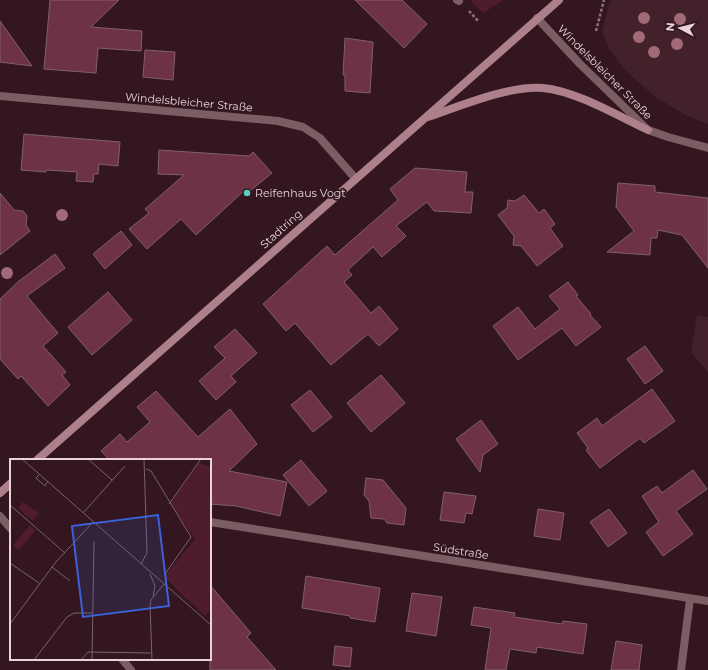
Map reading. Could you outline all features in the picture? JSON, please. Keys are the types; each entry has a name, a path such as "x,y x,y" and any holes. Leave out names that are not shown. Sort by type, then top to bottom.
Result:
{"street":[{"name":"Stadtring","path":"38,459 355,178 426,118 559,0"},
{"name":"Windelsbleicher Straße","path":"537,18 580,64 648,130 708,148"},
{"path":"426,118 520,89 543,88 569,93 648,130"},
{"name":"Windelsbleicher Straße","path":"0,96 278,121 303,128 320,138 355,178"},
{"path":"0,493 10,485"},
{"path":"0,516 10,528"},
{"name":"Südstraße","path":"211,522 708,601"},
{"path":"681,670 690,599"},
{"path":"123,660 132,670"}],"path":[{"path":"596,31 604,0"}],"shaded area":[{"path":"470,0 503,0 483,13"},
{"path":"613,0 708,0 708,124 687,116 654,96 624,69 609,49 602,32 609,3"},
{"path":"697,315 708,317 708,372 691,352"}],"building":[{"path":"50,0 119,0 91,27 142,31 141,51 98,48 96,73 44,69"},
{"path":"355,0 402,0 427,24 404,48"},
{"path":"0,21 32,66 0,62"},
{"path":"345,38 373,42 370,93 345,91 345,75 343,75"},
{"path":"145,50 175,52 173,80 143,77"},
{"path":"24,134 120,142 118,166 99,164 98,174 94,174 93,182 76,181 77,172 21,170"},
{"path":"159,150 249,156 253,152 272,173 250,191 247,188 196,235 181,219 147,249 129,229 149,213 145,209 184,175 158,174"},
{"path":"415,168 467,172 465,192 473,192 471,213 434,211 427,202 396,226 406,236 382,257 373,247 348,270 352,275 344,282 371,313 379,306 398,329 379,346 368,334 331,365 295,323 286,331 263,304 327,246 335,255 398,200 390,189"},
{"path":"618,183 655,186 655,192 708,198 708,268 682,235 658,230 657,238 651,238 650,255 607,252 634,231 616,207"},
{"path":"0,193 14,210 23,211 27,216 26,225 30,231 0,255"},
{"path":"524,195 539,213 544,209 555,224 550,228 563,246 537,266 521,246 513,245 514,236 498,215 507,208 508,200 515,201"},
{"path":"121,231 132,245 105,269 93,254"},
{"path":"55,254 65,268 27,296 58,333 43,346 66,372 62,375 70,385 48,406 21,376 18,379 0,359 0,299 19,281"},
{"path":"568,282 578,295 576,296 601,327 576,346 562,328 518,360 493,326 518,307 535,329 560,309 549,296"},
{"path":"108,292 132,320 92,355 68,327"},
{"path":"235,329 257,353 231,376 236,382 216,400 199,381 225,358 214,347"},
{"path":"645,346 663,371 645,384 627,359"},
{"path":"381,375 405,403 371,432 347,403"},
{"path":"652,389 675,421 644,443 640,438 600,468 586,450 588,448 577,433 597,418 602,426"},
{"path":"310,390 332,417 313,432 291,405"},
{"path":"156,391 198,437 230,409 257,444 229,471 287,482 280,516 236,506 211,504 211,459 107,459 108,458 101,451 120,434 127,442 150,422 137,407"},
{"path":"481,420 498,444 483,455 480,472 456,439"},
{"path":"301,460 327,491 309,506 283,475"},
{"path":"693,470 707,489 676,511 693,534 663,556 646,532 659,522 642,496 657,486 662,493"},
{"path":"366,478 383,480 406,508 404,525 387,523 384,519 371,518 369,501 364,495"},
{"path":"444,492 476,496 472,514 466,513 464,523 440,520"},
{"path":"538,509 564,513 560,540 534,536"},
{"path":"609,509 627,533 608,547 590,522"},
{"path":"306,576 380,588 375,622 302,608"},
{"path":"211,586 251,633 247,637 276,670 210,670"},
{"path":"412,593 442,597 436,636 406,631"},
{"path":"474,607 515,613 514,617 562,624 563,621 587,624 583,654 537,647 536,653 510,649 506,670 485,670 491,628 471,625"},
{"path":"616,641 642,645 639,670 611,670"},
{"path":"335,646 352,648 350,667 333,665"}],"place":[{"name":"Reifenhaus Vogt","path":"247,193"}]}
